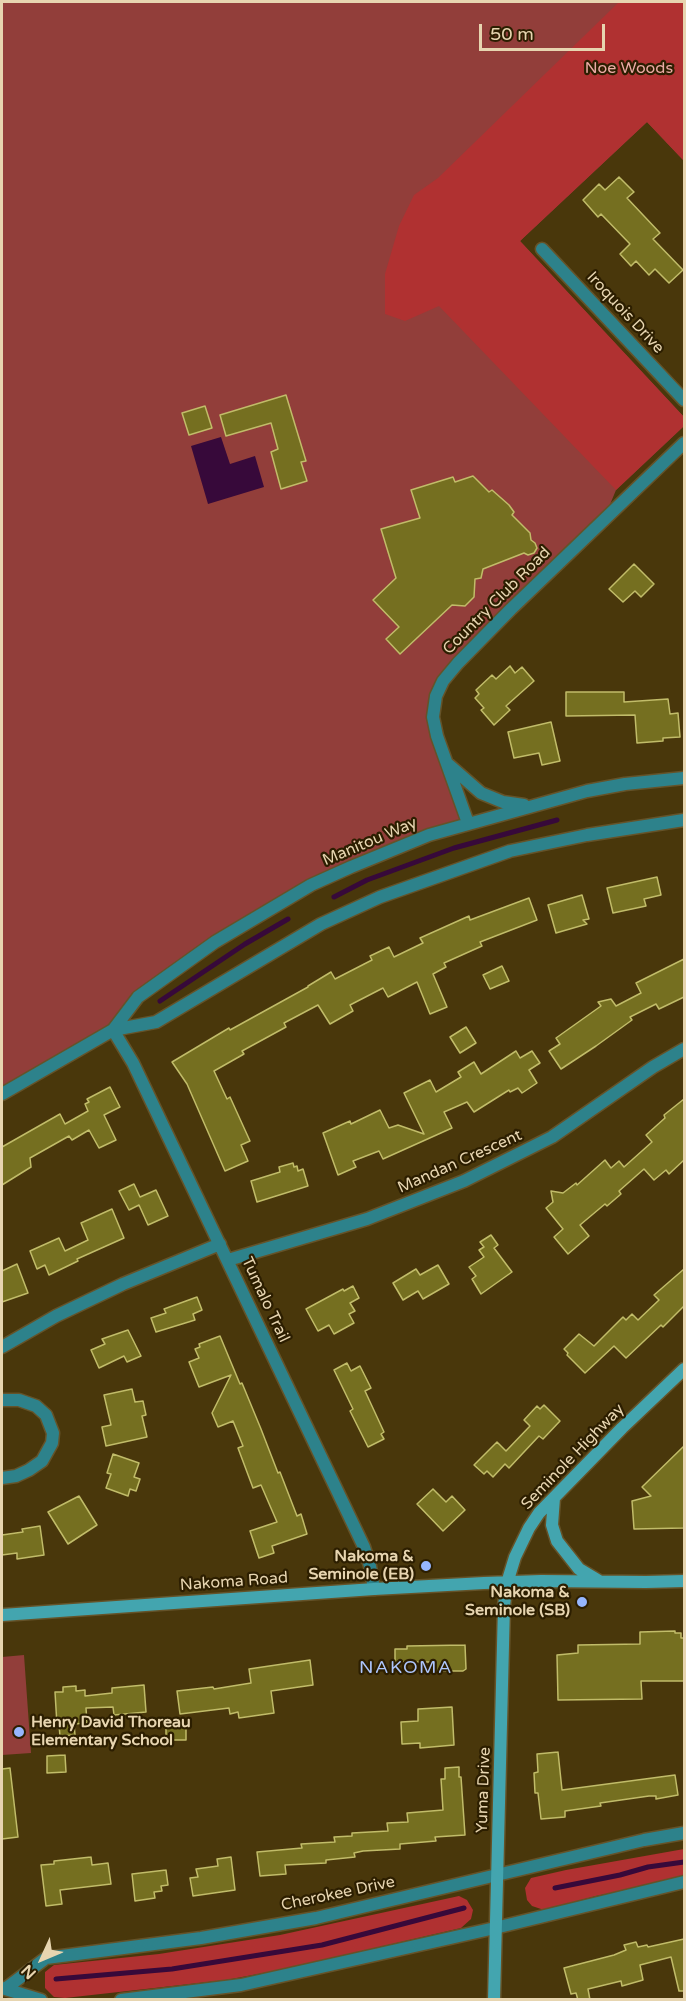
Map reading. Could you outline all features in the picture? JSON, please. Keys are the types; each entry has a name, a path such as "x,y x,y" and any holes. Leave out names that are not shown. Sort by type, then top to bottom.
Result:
{"main road":[{"name":"Seminole Highway","path":"507,1583 515,1557 539,1513 622,1428 684,1369"},
{"path":"554,1498 552,1525 557,1541 579,1569 600,1582"},
{"name":"Nakoma Road","path":"2,1615 374,1589 542,1581 684,1581"},
{"name":"Yuma Drive","path":"494,2000 504,1606 507,1583"}],"street":[{"name":"Iroquois Drive","path":"542,249 684,400"},
{"name":"Country Club Road","path":"468,823 437,736 433,717 436,696 443,681 504,616 684,443"},
{"path":"447,764 465,782 482,793 503,802 531,806"},
{"name":"Manitou Way","path":"113,1030 138,997 215,942 311,885 429,835 468,823 587,791 625,784 684,778"},
{"name":"Manitou Way","path":"2,1094 113,1030 156,1022 321,924 400,890 510,851 587,835 684,820"},
{"name":"Tumalo Trail","path":"113,1030 134,1063 364,1547 374,1589"},
{"name":"Mandan Crescent","path":"228,1260 367,1219 464,1181 552,1137 653,1066 684,1050"},
{"path":"2,1347 56,1316 123,1284 220,1244"},
{"path":"2,1400 19,1400 36,1406 46,1415 53,1433 52,1443 42,1461 16,1476 2,1478"},
{"name":"Cherokee Drive","path":"5,1994 46,1958 201,1938 305,1920 644,1840 684,1833"},
{"path":"121,2000 241,1985 495,1928 684,1882"},
{"name":"Cherokee Drive","path":"5,1994 41,2000"}],"green space":[{"path":"2,2 684,2 684,161 647,122 520,241 684,417 684,426 616,490 604,519 458,663 433,717 468,823 311,885 138,997 113,1030 2,1094"},
{"name":"Noe Woods","path":"619,2 684,2 684,161 647,122 520,241 684,417 684,426 616,490 439,306 405,321 385,314 385,274 399,226 414,195 438,178"},
{"path":"24,1655 31,1753 2,1755 2,1657"},
{"path":"684,1849 684,1878 596,1896 544,1910 532,1906 527,1900 525,1888 531,1878"},
{"path":"459,1896 467,1900 473,1910 471,1919 461,1928 285,1969 226,1980 65,1998 54,1997 45,1988 45,1972 54,1965 159,1954 280,1935"}],"shaded area":[{"path":"221,437 230,464 255,456 264,487 208,504 191,446"}],"building":[{"path":"619,177 634,192 627,198 660,233 653,239 683,270 669,283 655,269 649,275 636,261 631,266 620,254 630,244 601,214 598,217 583,200 599,184 605,190"},
{"path":"286,395 306,461 301,462 307,481 281,489 271,452 278,449 271,423 226,436 220,415"},
{"path":"205,406 212,428 189,435 182,413"},
{"path":"473,476 489,492 492,490 509,505 514,512 512,515 530,533 531,540 537,548 534,553 528,555 524,553 483,569 481,578 475,579 474,597 465,606 452,605 400,654 386,639 399,627 373,600 396,578 381,529 420,518 411,490 453,477 455,482"},
{"path":"634,564 654,584 641,597 635,591 623,602 609,589"},
{"path":"510,666 515,673 522,667 534,681 506,706 510,710 494,725 481,710 484,708 475,698 479,694 476,690 492,675 496,679"},
{"path":"566,692 624,692 624,702 668,699 670,714 678,713 680,737 637,743 635,715 566,716"},
{"path":"551,722 560,761 542,765 539,753 514,758 508,732"},
{"path":"657,877 661,895 644,899 646,906 613,913 607,888"},
{"path":"582,895 589,919 583,920 587,924 556,933 548,905"},
{"path":"529,898 537,920 480,942 482,946 444,963 446,967 433,974 447,1007 430,1014 417,982 388,997 383,988 350,1005 353,1011 330,1024 318,1005 284,1023 286,1027 242,1051 244,1054 214,1071 227,1099 230,1097 250,1141 241,1145 248,1161 225,1171 187,1084 172,1062 331,972 335,979 372,960 370,956 389,947 394,957 423,943 420,938 469,916 470,920"},
{"path":"684,959 684,997 659,1009 656,1004 630,1017 632,1020 561,1069 549,1051 560,1044 556,1038 601,1006 598,1002 611,999 616,1006 641,993 636,983"},
{"path":"502,966 509,981 490,989 483,975"},
{"path":"466,1027 476,1043 460,1053 450,1037"},
{"path":"516,1051 520,1058 532,1051 540,1063 529,1070 537,1083 522,1093 518,1088 510,1092 509,1090 474,1112 467,1102 444,1112 452,1128 383,1159 379,1151 353,1161 356,1167 338,1175 323,1133 350,1121 351,1124 380,1110 389,1128 398,1125 424,1134 404,1093 430,1080 436,1092 461,1077 458,1072 474,1062 481,1074"},
{"path":"110,1087 120,1107 104,1115 116,1140 99,1148 89,1130 72,1140 69,1136 30,1158 31,1167 2,1185 2,1147 60,1114 65,1124 88,1111 85,1104 89,1102 87,1099"},
{"path":"684,1099 684,1160 669,1174 666,1170 654,1180 644,1169 619,1191 621,1194 580,1225 589,1236 568,1254 554,1237 563,1229 546,1208 553,1202 551,1191 563,1193 576,1183 577,1185 605,1160 611,1168 619,1161 624,1167 652,1142 646,1135 665,1118 664,1115"},
{"path":"293,1163 294,1167 297,1166 298,1171 303,1169 308,1186 257,1202 251,1181 280,1172 279,1167"},
{"path":"134,1184 140,1197 156,1190 168,1216 148,1225 139,1205 129,1210 119,1191"},
{"path":"112,1209 124,1238 77,1259 78,1261 49,1275 45,1265 37,1269 30,1251 59,1238 65,1251 88,1240 81,1223"},
{"path":"491,1235 498,1245 494,1248 512,1272 481,1294 472,1279 476,1276 469,1267 484,1257 479,1250 484,1247 480,1242"},
{"path":"17,1264 28,1293 2,1302 2,1271"},
{"path":"438,1265 449,1284 423,1299 418,1291 403,1300 393,1283 416,1269 420,1275"},
{"path":"684,1269 684,1306 626,1358 614,1346 585,1373 567,1355 564,1349 579,1334 594,1346 623,1317 626,1320 632,1314 638,1320 659,1300 654,1295"},
{"path":"353,1286 359,1298 350,1303 355,1311 349,1314 354,1323 334,1334 329,1325 318,1331 306,1309"},
{"path":"197,1297 202,1310 193,1314 195,1320 156,1332 151,1318 166,1313 164,1309"},
{"path":"128,1330 141,1356 127,1362 124,1356 99,1368 91,1350 105,1344 102,1339"},
{"path":"220,1336 297,1516 301,1514 307,1534 272,1546 274,1553 259,1558 250,1531 277,1522 261,1485 253,1488 238,1448 243,1446 233,1421 218,1427 212,1413 231,1375 199,1387 189,1362 199,1358 195,1349 200,1347 199,1344"},
{"path":"347,1363 351,1371 360,1366 371,1388 365,1391 384,1432 381,1434 384,1439 368,1447 350,1411 353,1409 334,1370"},
{"path":"132,1389 135,1402 143,1401 146,1415 142,1416 147,1437 106,1446 102,1427 111,1425 104,1395"},
{"path":"544,1405 560,1421 543,1439 539,1436 509,1468 505,1464 493,1477 487,1471 484,1474 474,1465 497,1442 506,1451 530,1426 524,1420 537,1406 540,1409"},
{"path":"684,1446 684,1528 634,1529 632,1501 651,1496 642,1487"},
{"path":"113,1454 139,1463 134,1477 140,1479 136,1491 130,1489 128,1496 106,1488 111,1474 107,1473"},
{"path":"433,1489 446,1502 452,1496 465,1510 443,1531 417,1504"},
{"path":"79,1496 97,1525 68,1544 48,1512"},
{"path":"40,1526 44,1555 17,1559 17,1553 2,1555 2,1535 23,1532 22,1529"},
{"path":"675,1631 675,1633 681,1633 681,1638 684,1638 684,1681 641,1681 642,1699 558,1700 557,1655 578,1653 578,1645 640,1644 640,1632"},
{"path":"465,1645 466,1669 463,1671 432,1671 432,1662 395,1662 395,1649 407,1649 407,1646"},
{"path":"310,1660 313,1685 271,1691 274,1713 239,1718 238,1712 230,1714 229,1708 180,1714 177,1691 213,1687 214,1689 251,1683 249,1669"},
{"path":"144,1685 146,1712 114,1715 113,1707 86,1708 87,1723 74,1724 75,1735 60,1736 55,1692 63,1692 63,1687 76,1686 76,1691 85,1690 85,1696 112,1693 112,1688"},
{"path":"452,1707 454,1745 420,1748 420,1743 402,1744 401,1722 418,1721 418,1709"},
{"path":"166,1722 186,1722 186,1740 166,1740"},
{"path":"558,1752 562,1790 675,1775 678,1795 656,1799 656,1796 649,1796 600,1803 601,1806 565,1811 565,1817 541,1819 538,1793 535,1793 534,1773 538,1772 537,1754"},
{"path":"65,1755 66,1772 47,1773 47,1756"},
{"path":"459,1767 465,1835 435,1837 436,1841 400,1844 400,1849 363,1851 354,1853 355,1857 326,1860 326,1863 285,1865 286,1874 260,1876 257,1852 302,1848 301,1844 335,1842 334,1837 352,1836 352,1833 388,1831 387,1823 408,1822 407,1813 443,1810 441,1779 445,1779 445,1768"},
{"path":"10,1768 18,1837 2,1839 2,1769"},
{"path":"91,1857 92,1865 108,1863 111,1884 60,1890 62,1904 46,1906 41,1865 54,1864 54,1861"},
{"path":"231,1857 235,1890 193,1896 190,1878 198,1877 196,1869 218,1866 217,1859"},
{"path":"166,1870 168,1885 161,1886 162,1891 154,1892 155,1898 135,1901 132,1874"},
{"path":"684,1939 684,1991 679,1991 671,1957 640,1965 643,1980 622,1986 621,1981 588,1989 590,2000 578,2000 576,1993 571,1994 564,1968 614,1955 626,1950 624,1945 636,1942 638,1947 647,1945 648,1947"}],"waterway":[{"path":"334,897 367,880 454,848 557,820"},
{"path":"160,1001 245,944 288,919"},
{"path":"555,1888 648,1867 684,1862"},
{"path":"56,1979 172,1969 322,1945 464,1908"}],"place":[{"name":"Nakoma & Seminole (EB)","path":"426,1566"},
{"name":"Nakoma & Seminole (SB)","path":"582,1602"},
{"name":"Henry David Thoreau Elementary School","path":"19,1732"}],"district":[{"name":"NAKOMA","path":"406,1668"}]}
